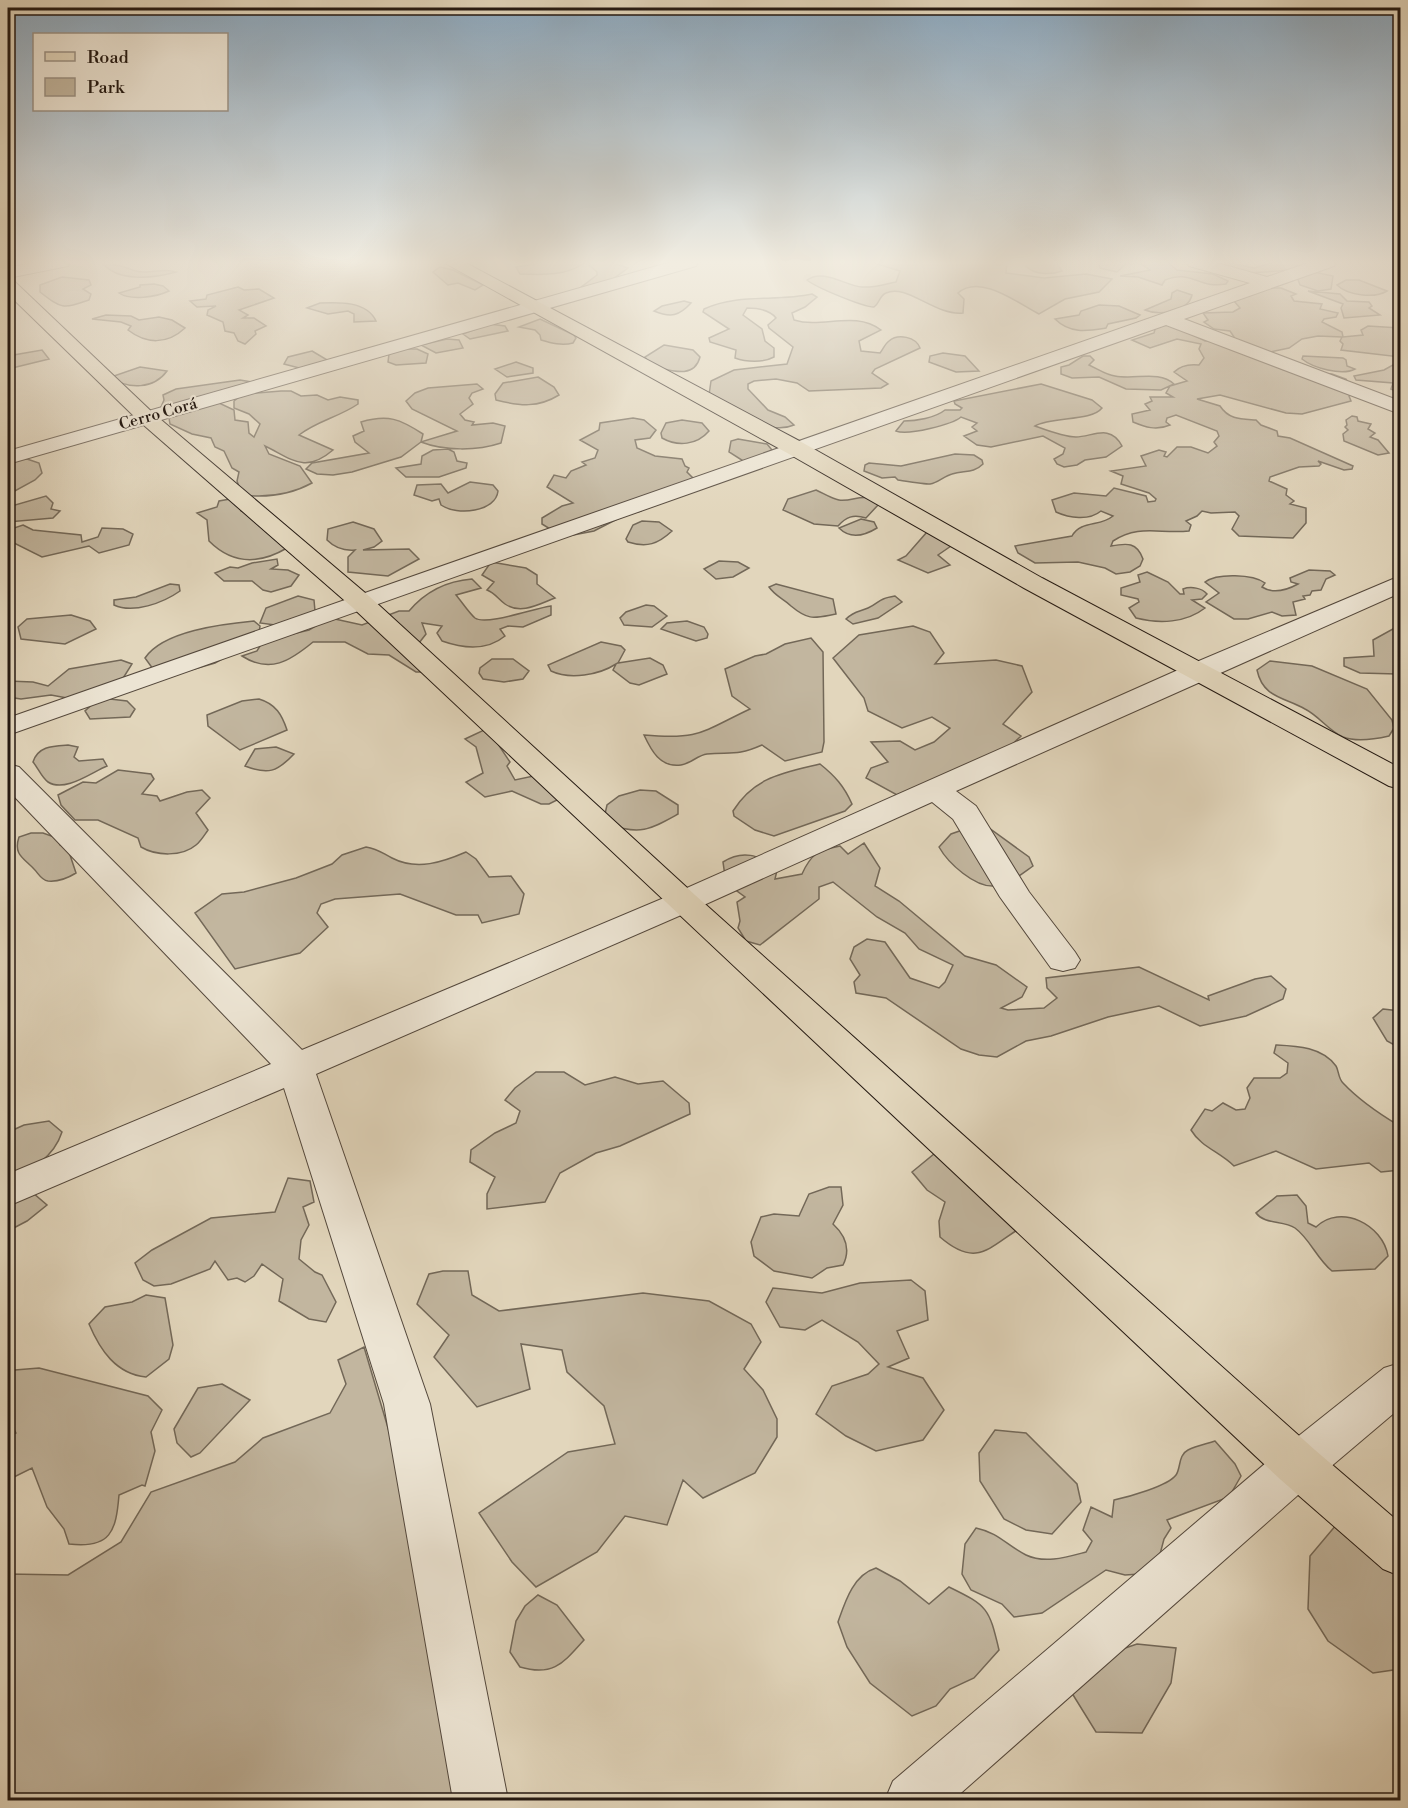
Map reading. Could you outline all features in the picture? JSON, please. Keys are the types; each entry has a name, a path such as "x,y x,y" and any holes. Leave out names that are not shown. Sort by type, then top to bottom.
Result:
{"main road":[{"path":"72,346 146,417 361,602 683,902 1298,1465 1401,1553"},
{"path":"606,346 797,449 1033,583 1401,780"}],"street":[{"name":"Cerro Corá","path":"8,458 397,346"},
{"path":"8,727 1089,346"},
{"path":"1239,346 1401,408"},
{"path":"8,1191 294,1066 683,902 1197,672 1401,584"},
{"path":"8,773 294,1066 407,1404 480,1800"},
{"path":"935,789 966,813 1016,897 1063,960"},
{"path":"912,1800 1298,1465 1401,1382"}],"green space":[{"path":"424,346 463,348 436,353"},
{"path":"662,346 672,346 693,350 700,357 692,369 680,372 651,366 645,357"},
{"path":"724,346 772,346 774,357 765,360 744,360 735,358 736,350"},
{"path":"860,346 861,351 880,353 884,346 920,348 875,369 872,373 888,384 881,388 809,391 797,383 776,379 754,381 748,384 748,389 768,410 785,417 794,425 783,428 761,424 709,395 711,381 734,370 787,364 793,347"},
{"path":"1200,346 1234,346 1284,370 1332,374 1346,379 1353,390 1349,396 1351,401 1302,414 1286,413 1220,395 1197,399 1220,406 1232,416 1256,420 1261,425 1277,431 1278,436 1290,438 1353,466 1352,469 1344,470 1318,461 1321,464 1319,466 1299,467 1270,477 1269,481 1287,489 1286,495 1294,501 1290,504 1306,508 1306,523 1293,538 1239,536 1232,529 1239,516 1235,512 1202,511 1186,521 1191,525 1189,531 1141,531 1113,541 1111,546 1131,545 1141,553 1143,559 1140,566 1130,572 1116,574 1105,568 1078,562 1035,563 1018,553 1015,546 1072,536 1080,528 1102,522 1113,516 1101,511 1079,518 1067,516 1056,512 1052,500 1074,493 1106,496 1114,488 1146,496 1148,502 1155,501 1156,499 1149,493 1121,484 1123,476 1111,471 1146,466 1141,456 1159,450 1166,452 1164,456 1167,457 1177,447 1191,447 1208,453 1217,446 1214,442 1219,436 1217,431 1176,415 1167,418 1166,422 1170,425 1160,428 1146,427 1133,422 1132,414 1150,410 1145,404 1152,401 1150,397 1173,397 1166,393 1170,386 1187,381 1174,372 1186,366 1199,365 1204,358 1199,349"},
{"path":"1254,346 1291,346 1289,348 1270,352"},
{"path":"1342,346 1400,346 1400,357 1341,350"},
{"path":"403,349 417,349 428,354 426,363 396,365 388,362 389,354"},
{"path":"42,350 49,359 8,369 8,356"},
{"path":"312,351 329,361 303,369 284,364 288,357"},
{"path":"943,353 965,356 979,371 956,372 929,362 930,356"},
{"path":"1083,356 1090,356 1094,360 1089,365 1108,374 1123,377 1161,377 1174,384 1161,390 1126,389 1099,377 1072,378 1061,374 1061,367"},
{"path":"1303,356 1343,358 1347,366 1355,369 1343,372 1320,368 1302,359"},
{"path":"1400,361 1400,393 1391,389 1393,383 1356,380 1354,376 1384,370"},
{"path":"516,362 533,368 533,373 507,377 495,369"},
{"path":"140,367 167,371 155,381 140,386 125,384 111,377"},
{"path":"538,377 554,387 559,395 544,402 529,405 496,400 495,394 503,383"},
{"path":"240,380 252,382 170,409 161,407 164,400 163,395 176,389"},
{"path":"477,384 483,389 472,393 469,398 473,404 460,414 465,420 474,422 472,425 493,423 505,426 501,443 492,446 471,449 450,448 421,442 457,431 412,409 406,401 415,393 428,388"},
{"path":"1041,384 1092,400 1102,408 1089,415 1035,426 1071,437 1106,433 1117,439 1122,446 1106,457 1085,460 1077,465 1064,467 1057,464 1054,459 1063,454 1065,448 1043,436 991,447 977,445 964,436 977,431 972,427 977,423 961,417 930,428 910,432 896,431 904,421 925,418 945,410 960,410 962,408 954,401"},
{"path":"291,391 301,396 317,395 328,400 340,397 358,400 358,404 299,435 333,450 323,457 306,463 299,462 265,446 269,454 300,466 312,483 287,493 269,496 242,495 237,481 239,472 232,468 224,451 215,447 211,438 192,434 170,424 169,418 173,413 217,402 234,410 235,420 248,422 249,433 254,437 260,424 249,414 234,408 234,401 243,394"},
{"path":"1352,416 1357,417 1358,421 1371,424 1368,429 1375,433 1370,437 1378,440 1389,453 1378,455 1344,441 1343,434 1348,430 1345,427 1346,420"},
{"path":"379,418 394,419 423,434 421,442 401,457 352,472 333,475 317,474 306,469 312,463 369,453 355,442 353,436 364,431 361,422"},
{"path":"633,418 644,420 656,430 650,438 635,440 637,448 655,456 682,459 685,466 689,468 687,472 693,478 651,498 641,511 625,515 594,531 563,537 542,524 542,518 562,506 573,503 547,487 554,475 566,478 571,471 586,465 582,462 595,458 598,450 580,440 599,430 600,423"},
{"path":"682,420 702,423 709,431 699,439 687,443 674,443 662,438 661,433 666,423"},
{"path":"738,439 767,444 772,450 748,464 729,452 731,441"},
{"path":"448,449 454,452 457,461 467,463 466,468 439,477 406,477 396,468 421,464 422,456 433,450"},
{"path":"955,454 974,455 982,460 983,464 972,471 952,474 930,484 898,480 895,477 882,478 864,471 865,465 869,463 901,466"},
{"path":"27,459 39,463 42,473 35,480 11,493 8,502 8,460"},
{"path":"470,482 493,485 498,491 496,498 483,508 466,511 441,505 439,499 432,501 414,495 417,485 441,484 448,493"},
{"path":"816,490 839,500 869,498 878,505 866,518 850,517 838,526 814,524 783,510 788,499"},
{"path":"46,496 53,503 51,509 60,511 53,518 8,522 8,507"},
{"path":"230,499 238,503 241,511 249,514 287,548 257,559 237,558 218,549 209,541 207,520 197,513 217,507 219,501"},
{"path":"861,519 874,522 877,528 867,533 852,535 839,528"},
{"path":"642,521 659,522 672,531 652,544 641,545 628,542 626,539 633,525"},
{"path":"353,522 374,529 382,541 374,547 363,550 409,549 419,559 388,576 348,572 348,557 355,550 347,550 330,543 327,540 328,529"},
{"path":"23,525 33,530 81,535 82,542 98,537 102,528 123,529 133,534 129,545 99,553 89,546 42,557 8,540 8,530"},
{"path":"927,532 954,544 938,555 950,565 928,573 898,560 906,556"},
{"path":"277,559 278,565 271,569 288,570 299,575 291,586 271,592 263,590 252,581 224,581 215,573 230,567 238,568"},
{"path":"719,561 738,562 749,568 733,577 716,579 704,569"},
{"path":"491,562 526,568 537,575 537,584 555,598 524,609 505,604 487,590 494,582 482,575"},
{"path":"1309,570 1330,571 1335,575 1326,579 1321,590 1312,591 1310,595 1303,596 1305,599 1293,602 1296,615 1282,616 1272,612 1248,619 1234,619 1206,602 1219,593 1205,582 1211,579 1244,576 1265,583 1262,587 1266,589 1280,590 1298,584 1291,582 1290,578"},
{"path":"1147,572 1168,582 1180,594 1184,594 1183,589 1186,588 1202,590 1207,594 1202,599 1192,600 1205,608 1189,617 1172,621 1136,618 1129,608 1139,602 1138,599 1121,595 1121,588 1140,582 1138,575"},
{"path":"472,579 481,588 456,595 475,618 489,620 551,606 551,615 523,627 508,626 500,629 505,636 498,641 474,647 442,641 437,633 442,626 422,623 426,634 419,643 426,672 416,672 389,655 368,654 345,642 313,642 288,660 279,663 262,664 242,656 257,651 263,641 309,630 324,621 335,619 362,625 399,611 409,611 437,588"},
{"path":"170,584 179,585 180,591 157,603 139,608 114,605 114,600 136,597"},
{"path":"776,584 833,599 836,614 812,617 797,611 769,587"},
{"path":"298,596 314,600 315,611 275,625 260,623 266,608"},
{"path":"895,596 902,602 878,618 853,624 846,619 854,613"},
{"path":"646,605 654,606 667,616 652,627 624,625 620,618 626,612"},
{"path":"71,615 90,621 96,629 65,644 21,639 18,627 27,619"},
{"path":"254,621 260,626 258,639 215,663 191,670 153,669 145,658 165,641 179,635 226,624"},
{"path":"687,621 704,627 708,634 707,638 696,641 661,629 667,623"},
{"path":"1400,625 1400,670 1397,674 1360,673 1344,666 1344,658 1374,656 1373,640"},
{"path":"913,626 930,632 944,653 935,664 996,660 1022,666 1032,692 1003,724 1021,736 993,763 897,795 866,778 871,768 888,762 871,742 900,741 915,750 934,742 950,728 932,717 902,728 868,711 864,698 833,658 859,635"},
{"path":"811,638 823,652 824,742 822,752 785,761 762,745 740,752 707,754 684,764 674,765 662,761 653,752 644,735 690,735 710,729 750,709 732,696 725,669 755,656 766,654 785,644"},
{"path":"601,642 621,646 625,650 618,663 650,658 663,665 667,674 639,685 630,683 613,670 616,664 601,671 575,676 551,671 548,665"},
{"path":"492,659 513,659 529,671 523,679 504,682 483,679 479,673 480,668"},
{"path":"121,660 132,664 120,683 67,698 51,695 21,699 8,697 8,681 33,682 48,686 69,669"},
{"path":"1270,661 1312,666 1367,689 1392,720 1394,728 1389,736 1372,739 1343,737 1310,712 1275,696 1264,686 1257,670"},
{"path":"110,699 127,701 135,709 130,717 90,719 85,711 96,701"},
{"path":"259,699 270,704 277,711 287,730 240,750 208,726 207,715 242,701"},
{"path":"484,730 492,735 510,762 507,766 515,780 538,775 561,798 549,804 541,804 512,791 485,797 466,782 483,773 476,747 465,739"},
{"path":"68,745 78,747 74,757 79,761 103,759 107,766 70,783 55,785 48,782 33,762 35,757 47,748"},
{"path":"276,747 294,754 282,765 272,770 266,771 245,766 255,749"},
{"path":"820,764 846,792 852,804 845,811 774,836 755,830 734,816 733,811 741,800 760,784 782,774"},
{"path":"118,770 151,774 154,779 142,794 157,796 160,801 187,792 202,790 210,798 196,813 208,830 200,842 184,852 169,854 154,852 141,847 138,838 98,820 75,820 61,805 58,795 83,782 96,783"},
{"path":"640,790 656,791 678,805 678,814 645,829 629,830 609,824 605,814 607,805 619,796"},
{"path":"968,828 989,828 1029,857 1033,866 1000,885 987,886 971,879 955,867 939,847 951,834"},
{"path":"31,833 43,833 57,838 60,845 68,849 76,873 56,881 42,878 20,856 17,848 19,837"},
{"path":"864,843 880,868 875,886 899,901 965,956 996,965 1027,987 1022,997 1001,1008 1008,1010 1044,1008 1057,998 1047,988 1046,978 1139,967 1209,1000 1208,996 1255,979 1271,976 1286,989 1283,999 1246,1016 1200,1026 1159,1006 1108,1017 1051,1036 1026,1041 997,1057 979,1055 961,1049 886,998 856,993 854,982 860,975 850,959 854,947 867,939 885,942 910,978 939,988 945,982 953,965 919,949 905,933 877,917 833,882 819,887 819,899 760,945 746,941 738,928 740,921 737,902 745,897 726,883 723,862 744,855 764,859 778,866 775,879 802,874 812,857 821,851 840,846 848,854"},
{"path":"366,847 411,864 430,864 466,852 476,859 489,877 511,876 524,894 519,914 482,923 478,915 456,915 400,894 335,899 321,904 317,913 328,927 300,953 235,969 195,913 222,894 244,892 296,878 332,864 342,855"},
{"path":"1383,1009 1400,1011 1400,1048 1387,1041 1373,1018"},
{"path":"1276,1045 1301,1047 1324,1055 1336,1066 1341,1081 1356,1095 1383,1116 1400,1124 1400,1170 1381,1172 1369,1163 1316,1169 1276,1151 1234,1166 1195,1136 1191,1130 1205,1109 1212,1111 1223,1103 1236,1110 1245,1109 1250,1098 1247,1088 1254,1078 1280,1078 1287,1073 1288,1063 1274,1053"},
{"path":"536,1072 564,1072 585,1085 615,1077 638,1084 663,1081 689,1103 690,1114 620,1146 596,1153 560,1173 545,1202 487,1209 487,1194 495,1177 470,1162 471,1150 495,1133 516,1123 520,1111 505,1100 515,1088"},
{"path":"49,1121 62,1132 53,1149 33,1168 8,1181 8,1125 13,1130 24,1125"},
{"path":"934,1154 1022,1227 983,1252 964,1252 940,1237 939,1221 945,1202 927,1190 912,1172"},
{"path":"288,1178 310,1181 314,1202 303,1207 309,1225 301,1240 299,1259 322,1275 336,1302 326,1322 309,1319 279,1301 283,1279 262,1264 254,1276 245,1282 237,1278 228,1280 215,1261 210,1269 171,1284 154,1286 143,1280 135,1263 152,1250 211,1218 275,1212"},
{"path":"8,1187 26,1187 47,1205 27,1221 8,1231"},
{"path":"829,1187 841,1187 843,1205 833,1224 846,1243 847,1254 843,1265 827,1268 812,1278 774,1271 754,1256 751,1242 761,1217 774,1214 799,1216 809,1194"},
{"path":"1297,1195 1306,1206 1308,1223 1316,1227 1326,1220 1337,1217 1348,1217 1360,1221 1378,1235 1388,1256 1375,1269 1332,1271 1295,1228 1269,1221 1256,1213 1277,1196"},
{"path":"443,1271 468,1271 472,1295 499,1311 643,1293 709,1301 751,1324 761,1342 744,1369 763,1390 777,1419 777,1437 755,1473 703,1498 683,1480 667,1525 625,1516 597,1552 536,1587 512,1562 479,1513 568,1452 615,1444 604,1406 567,1372 562,1350 521,1344 530,1389 477,1407 434,1357 449,1335 417,1304 429,1274"},
{"path":"911,1280 925,1291 928,1320 897,1331 909,1358 888,1367 923,1378 944,1410 923,1440 876,1451 846,1436 816,1414 832,1386 868,1374 879,1364 858,1342 822,1320 805,1330 780,1327 766,1302 773,1288 822,1293 860,1283"},
{"path":"146,1295 165,1298 173,1345 169,1359 146,1377 126,1371 110,1359 98,1343 89,1324 105,1307 132,1302"},
{"path":"364,1347 458,1664 479,1800 8,1800 8,1574 68,1575 121,1542 151,1492 235,1462 263,1438 330,1413 346,1384 338,1360"},
{"path":"39,1368 148,1396 162,1410 151,1432 155,1451 145,1486 142,1485 119,1495 113,1528 109,1535 94,1544 69,1544 64,1529 47,1507 32,1468 8,1480 8,1438 16,1433 6,1401 8,1384 15,1370"},
{"path":"222,1384 250,1400 200,1453 191,1457 177,1443 174,1429 198,1388"},
{"path":"995,1430 1026,1433 1077,1484 1081,1502 1052,1534 1026,1530 1004,1519 980,1481 979,1453"},
{"path":"1215,1441 1235,1464 1241,1476 1229,1497 1167,1520 1171,1528 1164,1539 1155,1573 1125,1575 1106,1570 1042,1613 1014,1617 1002,1604 971,1590 962,1574 965,1544 976,1528 991,1533 1033,1558 1056,1559 1086,1552 1092,1541 1083,1530 1091,1507 1112,1517 1114,1500 1147,1490 1172,1479 1179,1469 1185,1452"},
{"path":"1342,1518 1379,1533 1400,1549 1400,1669 1373,1673 1328,1641 1308,1609 1310,1556"},
{"path":"876,1568 900,1581 929,1604 949,1587 972,1599 985,1610 989,1617 999,1650 974,1678 950,1689 936,1706 912,1716 870,1683 847,1647 838,1622 851,1590 861,1577"},
{"path":"538,1595 557,1605 584,1640 557,1666 550,1669 532,1670 520,1667 510,1652 516,1621 525,1606"},
{"path":"1137,1644 1176,1648 1171,1683 1142,1733 1096,1732 1070,1690 1096,1658"}]}
